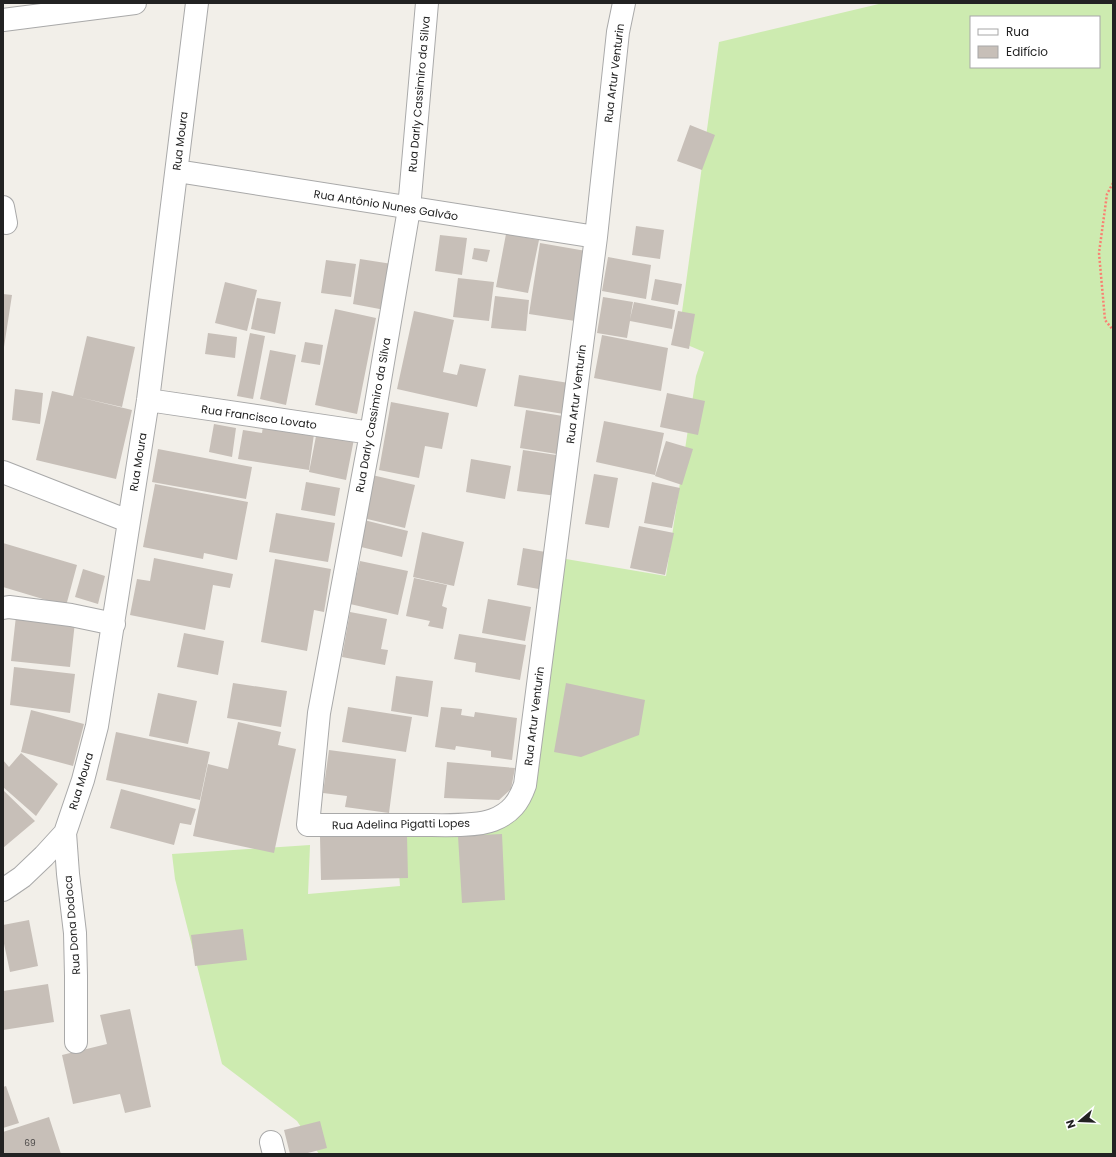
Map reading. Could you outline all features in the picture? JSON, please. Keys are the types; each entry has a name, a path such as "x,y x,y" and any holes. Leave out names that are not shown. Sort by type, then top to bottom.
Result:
{"street":[{"path":"3,20 135,3"},
{"name":"Rua Moura","path":"3,890 22,877 65,833 83,780 97,726 148,400 197,3"},
{"name":"Rua Darly Cassimiro da Silva","path":"308,825 319,713 371,433 409,209 427,3"},
{"name":"Rua Artur Venturin","path":"525,785 596,237 618,32 624,3"},
{"name":"Rua Antônio Nunes Galvão","path":"177,171 409,209 596,237"},
{"name":"Rua Francisco Lovato","path":"148,400 371,433"},
{"path":"3,472 128,521"},
{"path":"3,608 9,607 71,615 114,624"},
{"name":"Rua Adelina Pigatti Lopes","path":"308,825 472,824 493,820 509,811 519,800 525,785"},
{"name":"Rua Dona Dodoca","path":"65,833 75,933 76,1042"}],"path":[{"path":"1113,183 1107,194 1099,253 1106,320 1113,330"}],"green space":[{"path":"883,3 1113,3 1113,1154 319,1154 297,1121 222,1064 175,879 172,854 310,845 308,894 400,886 396,835 479,831 526,797 566,559 666,576 696,376 704,352 678,341 719,42"}],"building":[{"path":"690,125 715,135 702,170 677,161"},
{"path":"636,226 664,230 660,259 632,255"},
{"path":"506,234 539,240 528,293 496,287"},
{"path":"440,235 467,238 462,275 435,271"},
{"path":"540,243 586,251 575,321 529,314"},
{"path":"474,248 490,250 487,262 472,259"},
{"path":"608,257 651,265 646,299 602,291"},
{"path":"360,259 392,264 385,310 353,304"},
{"path":"326,260 356,264 351,297 321,293"},
{"path":"458,278 494,282 489,321 453,317"},
{"path":"655,279 682,284 678,305 651,300"},
{"path":"225,282 257,290 247,331 215,323"},
{"path":"3,294 12,295 4,347 3,347"},
{"path":"495,296 529,300 526,331 491,328"},
{"path":"603,297 633,302 630,319 634,302 675,310 672,329 630,321 627,338 597,333"},
{"path":"257,298 281,302 275,334 251,329"},
{"path":"335,309 376,318 357,414 315,405"},
{"path":"414,311 454,320 443,372 457,375 460,364 486,369 477,407 397,389"},
{"path":"678,311 695,314 689,349 671,345"},
{"path":"208,333 237,337 235,358 205,354"},
{"path":"250,333 265,336 253,399 237,396"},
{"path":"602,335 668,348 661,391 594,378"},
{"path":"87,336 135,347 122,407 78,397 132,410 116,479 36,460 52,391 73,396"},
{"path":"305,342 323,345 320,365 301,362"},
{"path":"270,350 296,355 286,405 260,399"},
{"path":"519,375 575,384 570,415 514,406"},
{"path":"15,389 43,393 40,424 12,420"},
{"path":"667,393 705,401 698,435 660,427"},
{"path":"391,402 449,413 442,449 425,446 419,478 379,470"},
{"path":"526,410 569,417 563,455 520,448"},
{"path":"604,421 664,433 655,475 596,462"},
{"path":"214,424 236,428 232,457 209,452"},
{"path":"263,426 314,434 309,470 238,459 243,430 262,433"},
{"path":"317,431 354,439 346,480 309,472"},
{"path":"666,441 693,449 682,485 655,476"},
{"path":"158,449 252,467 246,499 152,482"},
{"path":"523,450 563,456 557,496 517,491"},
{"path":"471,459 511,466 505,499 466,492"},
{"path":"594,474 618,478 609,528 585,524"},
{"path":"372,475 415,485 405,528 363,518"},
{"path":"306,482 340,488 335,516 301,510"},
{"path":"652,482 680,488 672,528 644,523"},
{"path":"155,484 248,502 237,560 204,553 203,559 143,547"},
{"path":"276,513 335,523 328,562 269,552"},
{"path":"364,520 408,531 402,557 357,546"},
{"path":"639,526 674,533 665,575 630,568"},
{"path":"422,532 464,542 454,586 413,577"},
{"path":"3,543 77,565 66,606 3,587"},
{"path":"523,548 551,553 544,590 517,585"},
{"path":"154,558 233,574 230,588 213,585 205,630 130,615 137,579 150,581"},
{"path":"275,559 331,569 324,612 314,610 307,651 261,642"},
{"path":"360,561 408,571 398,615 350,604"},
{"path":"83,569 105,576 98,604 75,597"},
{"path":"414,578 447,585 442,606 447,608 443,629 428,626 430,621 406,616"},
{"path":"488,599 531,607 525,641 482,633"},
{"path":"350,612 387,619 381,649 388,650 385,665 342,657"},
{"path":"16,616 75,622 70,667 11,661"},
{"path":"184,633 224,641 218,675 177,667"},
{"path":"459,634 526,645 520,680 475,672 476,663 454,659"},
{"path":"14,667 75,674 70,713 10,705"},
{"path":"396,676 433,681 428,717 391,711"},
{"path":"233,683 287,691 281,727 227,718"},
{"path":"566,683 645,700 639,735 581,757 554,752"},
{"path":"158,693 197,701 188,744 149,736"},
{"path":"348,707 412,717 406,752 342,742"},
{"path":"441,707 462,709 461,715 474,717 475,712 517,718 512,760 491,757 491,751 456,746 455,750 435,747"},
{"path":"31,710 84,724 73,766 21,752"},
{"path":"238,722 281,732 278,745 296,749 274,853 193,836 208,764 228,769"},
{"path":"116,732 210,752 200,800 106,780"},
{"path":"329,750 396,759 389,813 345,807 347,796 323,793"},
{"path":"21,753 58,784 36,816 3,787 3,760 9,767"},
{"path":"447,762 515,768 511,789 499,800 444,798"},
{"path":"121,789 196,809 191,825 180,823 174,845 110,828"},
{"path":"3,790 35,821 3,848"},
{"path":"502,834 505,900 462,903 458,836"},
{"path":"407,835 408,878 321,880 320,837"},
{"path":"29,920 38,966 10,972 3,939 3,925"},
{"path":"243,929 247,960 195,966 191,935"},
{"path":"48,984 54,1022 3,1030 3,991"},
{"path":"130,1009 151,1107 125,1113 120,1094 73,1104 62,1055 107,1044 100,1015"},
{"path":"6,1086 19,1123 3,1128 3,1087"},
{"path":"49,1117 61,1154 3,1154 3,1132"},
{"path":"320,1121 327,1148 304,1154 290,1154 284,1130"}]}
